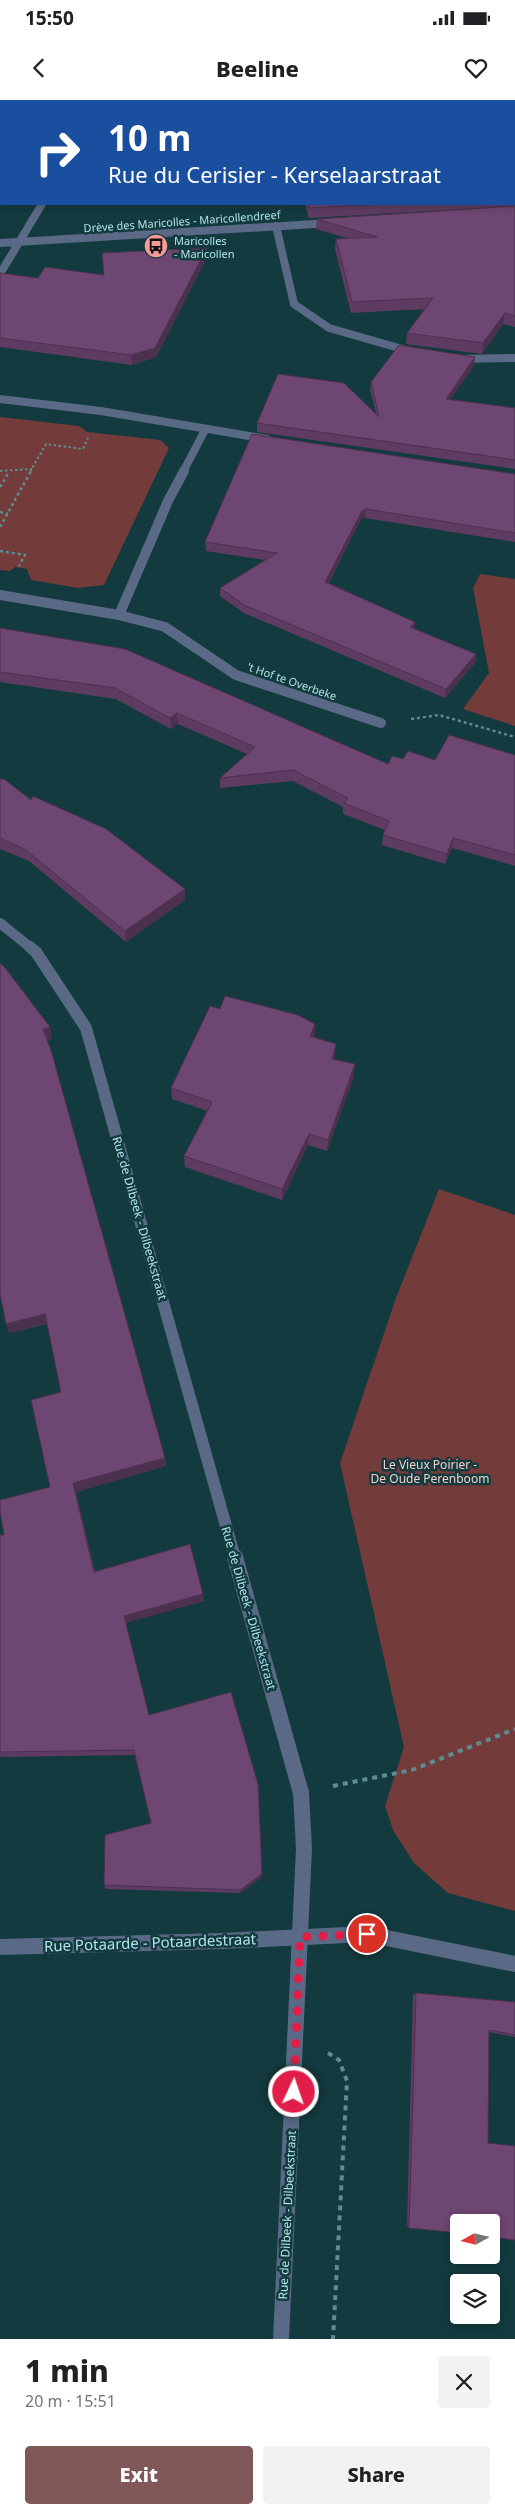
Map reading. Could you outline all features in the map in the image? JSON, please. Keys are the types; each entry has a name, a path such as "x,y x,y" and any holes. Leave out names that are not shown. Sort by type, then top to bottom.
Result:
{"street":[{"path":"0,274 41,205"},
{"name":"Drève des Maricolles - Maricollendreef","path":"0,243 345,222"},
{"path":"276,226 294,304 329,328 426,354"},
{"path":"445,358 474,360 515,358"},
{"path":"0,399 101,411 272,440"},
{"path":"119,615 168,501 205,430"},
{"name":"'t Hof te Overbeke","path":"0,595 119,615 165,627 236,675 381,723"},
{"name":"Rue de Dilbeek - Dilbeekstraat","path":"0,923 36,952 86,1028 301,1793 304,1849 297,2034 281,2339"},
{"name":"Rue Potaarde - Potaardestraat","path":"0,1947 367,1934 515,1964"}],"path":[{"path":"0,527 46,444 83,449 101,411"},
{"path":"0,471 32,469"},
{"path":"0,487 8,472"},
{"path":"0,512 8,514"},
{"path":"381,723 439,715 514,736 515,731"},
{"path":"301,1793 412,1770 515,1729"},
{"path":"297,2034 339,2060 347,2081 334,2339"}],"green space":[{"path":"0,417 79,426 87,432 160,440 169,448 104,585 78,588 31,580 27,569 15,567 10,571 0,570"},
{"path":"480,574 515,579 515,726 463,709 489,673 473,588"},
{"name":"Le Vieux Poirier - De Oude Perenboom","path":"439,1189 515,1215 515,1911 448,1893 414,1863 393,1830 385,1806 404,1747 340,1463 396,1298"}],"building":[{"path":"308,205 363,205 309,208"},
{"path":"515,206 515,316 505,313 483,343 407,333 433,298 352,302 336,239 377,237 317,219"},
{"path":"207,248 155,348 131,355 0,338 0,273 38,278 45,267 104,275 102,253"},
{"path":"399,345 475,357 446,399 515,408 515,460 257,423 278,374 344,383 379,417 371,382"},
{"path":"252,434 515,474 515,533 366,509 362,511 325,582 415,622 410,627 476,654 446,689 244,605 220,588 277,553 205,542"},
{"path":"0,628 125,649 388,764 392,756 403,759 408,751 435,760 449,735 515,755 515,855 453,838 447,854 383,835 389,821 344,803 348,798 293,770 220,778 255,747 177,713 170,718 115,688 0,672"},
{"path":"0,779 4,779 31,800 33,796 106,829 185,889 125,931 26,850 0,838"},
{"path":"0,963 50,1027 43,1029 51,1050 165,1458 73,1483 94,1572 190,1544 203,1594 124,1616 149,1715 231,1692 258,1784 262,1874 240,1890 104,1885 105,1835 151,1823 134,1750 0,1752 0,1535 4,1535 0,1500 50,1487 31,1400 61,1392 45,1314 6,1324 0,1294"},
{"path":"225,996 298,1015 315,1024 310,1036 336,1044 332,1059 355,1064 328,1140 309,1134 282,1189 184,1156 212,1102 171,1088 210,1006 220,1009"},
{"path":"416,1993 515,2002 515,2035 489,2030 488,2143 515,2146 515,2240 500,2238 500,2214 450,2214 450,2232 409,2228"}],"place":[{"name":"Maricolles - Maricollen","path":"156,246"}],"route":[{"path":"294,2092 300,1937 367,1934"}]}
